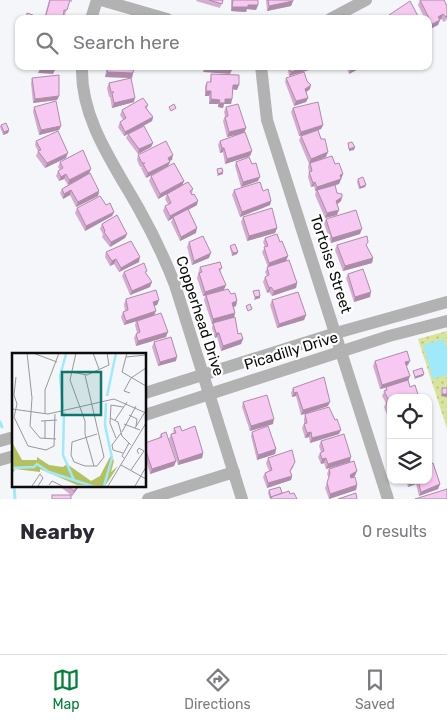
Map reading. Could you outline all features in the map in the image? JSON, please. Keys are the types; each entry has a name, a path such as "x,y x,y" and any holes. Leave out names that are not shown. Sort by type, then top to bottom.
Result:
{"street":[{"path":"92,15 97,0"},
{"path":"101,0 153,15"},
{"path":"338,15 366,0"},
{"name":"Copperhead Drive","path":"82,70 84,98 92,123 162,253 175,285 242,499"},
{"name":"Tortoise Street","path":"261,70 267,120 388,499"},
{"name":"Picadilly Drive","path":"146,393 203,373 447,302"},
{"name":"Picadilly Drive","path":"146,415 342,353 389,336 447,321"},
{"path":"0,441 12,437"},
{"path":"148,499 234,472"}],"green space":[{"path":"447,331 447,429 418,339"}],"water":[{"path":"444,339 447,350 447,375 433,379 423,345"}],"building":[{"path":"50,0 70,0 63,15 46,15"},
{"path":"209,0 223,0 222,4"},
{"path":"233,0 258,0 258,5 232,7"},
{"path":"268,0 293,0 293,1 269,6"},
{"path":"420,0 444,0 447,6 446,17 443,14 438,17 440,20 432,24 432,15 428,15"},
{"path":"410,1 417,15 389,15"},
{"path":"107,70 133,70 133,73 107,72"},
{"path":"304,72 307,81 311,85 305,89 308,98 296,101 286,78"},
{"path":"211,74 239,75 239,85 233,85 232,99 225,99 225,103 219,103 220,100 211,99 211,91 206,91 207,82 211,82"},
{"path":"59,75 59,96 35,99 32,78"},
{"path":"131,78 135,98 114,103 112,93 114,92 111,92 109,83"},
{"path":"143,98 148,105 145,107 153,117 125,132 120,122 126,118 122,110"},
{"path":"56,101 61,126 41,130 34,107"},
{"path":"318,102 323,125 301,132 293,108"},
{"path":"174,104 176,108 171,111 169,107"},
{"path":"238,104 246,128 229,132 225,117 228,116 226,107"},
{"path":"6,123 9,130 4,132 1,125"},
{"path":"144,126 153,143 139,149 128,134"},
{"path":"318,130 321,139 325,139 328,152 311,159 301,136"},
{"path":"58,131 68,153 47,163 38,151 41,150 36,141"},
{"path":"245,132 252,151 227,159 220,141"},
{"path":"166,141 173,155 168,158 170,162 148,173 143,164 145,163 142,163 138,155"},
{"path":"352,142 355,147 349,149 348,143"},
{"path":"83,150 91,169 69,180 66,174 61,177 58,171 63,168 60,162"},
{"path":"332,156 335,164 339,163 343,174 340,175 341,179 317,187 315,182 313,183 309,172 312,171 310,163"},
{"path":"249,157 252,164 256,163 260,177 243,182 236,162"},
{"path":"174,163 184,181 160,194 151,176"},
{"path":"222,168 223,172 218,174 217,169"},
{"path":"90,173 99,191 78,202 71,190 64,194 62,189"},
{"path":"363,177 366,185 360,187 358,179"},
{"path":"188,182 193,189 190,191 192,195 194,194 198,201 170,216 165,206 171,203 167,194"},
{"path":"260,182 263,191 268,189 271,201 242,212 234,190"},
{"path":"335,185 337,193 342,194 342,197 336,201 339,210 327,213 317,190"},
{"path":"100,196 106,205 110,203 114,212 86,226 77,208"},
{"path":"272,208 277,228 249,236 243,217"},
{"path":"188,209 197,228 181,237 173,217"},
{"path":"356,210 362,229 332,238 326,219"},
{"path":"117,215 127,234 111,242 104,232 102,224"},
{"path":"277,234 288,256 269,263 264,247 268,246 265,238"},
{"path":"203,236 211,253 194,261 189,242"},
{"path":"367,236 368,242 366,245 373,258 345,266 337,245"},
{"path":"131,241 140,257 121,268 116,259 112,261 106,252"},
{"path":"235,244 238,252 233,253 230,246"},
{"path":"289,260 297,283 274,291 271,287 269,288 265,277 269,275 267,267"},
{"path":"220,262 222,268 219,269 226,285 205,292 199,273 202,272 200,267"},
{"path":"144,263 147,271 145,272 152,282 132,291 124,272"},
{"path":"363,269 371,292 355,297 348,274"},
{"path":"228,289 231,294 235,293 237,301 232,303 235,313 213,319 206,295"},
{"path":"156,290 159,300 153,302 156,311 126,321 123,312 128,310 126,299"},
{"path":"259,290 260,296 255,297 253,291"},
{"path":"298,292 306,315 279,324 272,300"},
{"path":"250,304 252,309 248,311 246,306"},
{"path":"161,313 168,332 138,341 136,334 140,332 137,321"},
{"path":"235,317 238,334 241,333 243,339 223,346 219,333 216,333 213,323"},
{"path":"171,337 177,357 160,362 154,342"},
{"path":"407,351 410,361 405,362 410,376 382,385 375,361"},
{"path":"422,368 424,374 415,377 413,371"},
{"path":"324,377 330,402 303,410 297,392 294,393 293,388"},
{"path":"408,380 410,387 415,385 418,394 387,394 387,397 384,391 387,390 386,387"},
{"path":"442,388 447,388 447,394 442,394"},
{"path":"267,395 274,419 251,426 243,402"},
{"path":"329,407 335,420 337,419 341,430 312,438 311,432 307,433 304,424 307,423 305,414"},
{"path":"180,426 182,431 195,426 203,453 179,461 171,434 176,433 174,428"},
{"path":"268,426 276,449 258,455 252,432"},
{"path":"166,432 176,461 152,469 146,451 146,443 162,437 161,434"},
{"path":"344,434 351,457 328,464 326,458 322,459 320,453 324,451 321,441"},
{"path":"292,450 295,462 290,471 292,476 268,483 265,473 272,470 268,458"},
{"path":"354,461 357,471 350,475 351,478 355,477 357,485 330,494 327,483 330,473 329,469"},
{"path":"432,463 440,484 421,492 419,484 432,484"},
{"path":"69,487 77,487 74,491"},
{"path":"280,487 282,493 271,498 269,490"},
{"path":"447,489 447,499 415,499"},
{"path":"289,491 290,494 294,493 297,499 272,499 271,497"},
{"path":"356,493 357,499 338,499"},
{"path":"52,495 71,495 71,499 52,499"}],"waterway":[{"path":"0,422 2,427"},
{"path":"14,487 15,499"}]}
